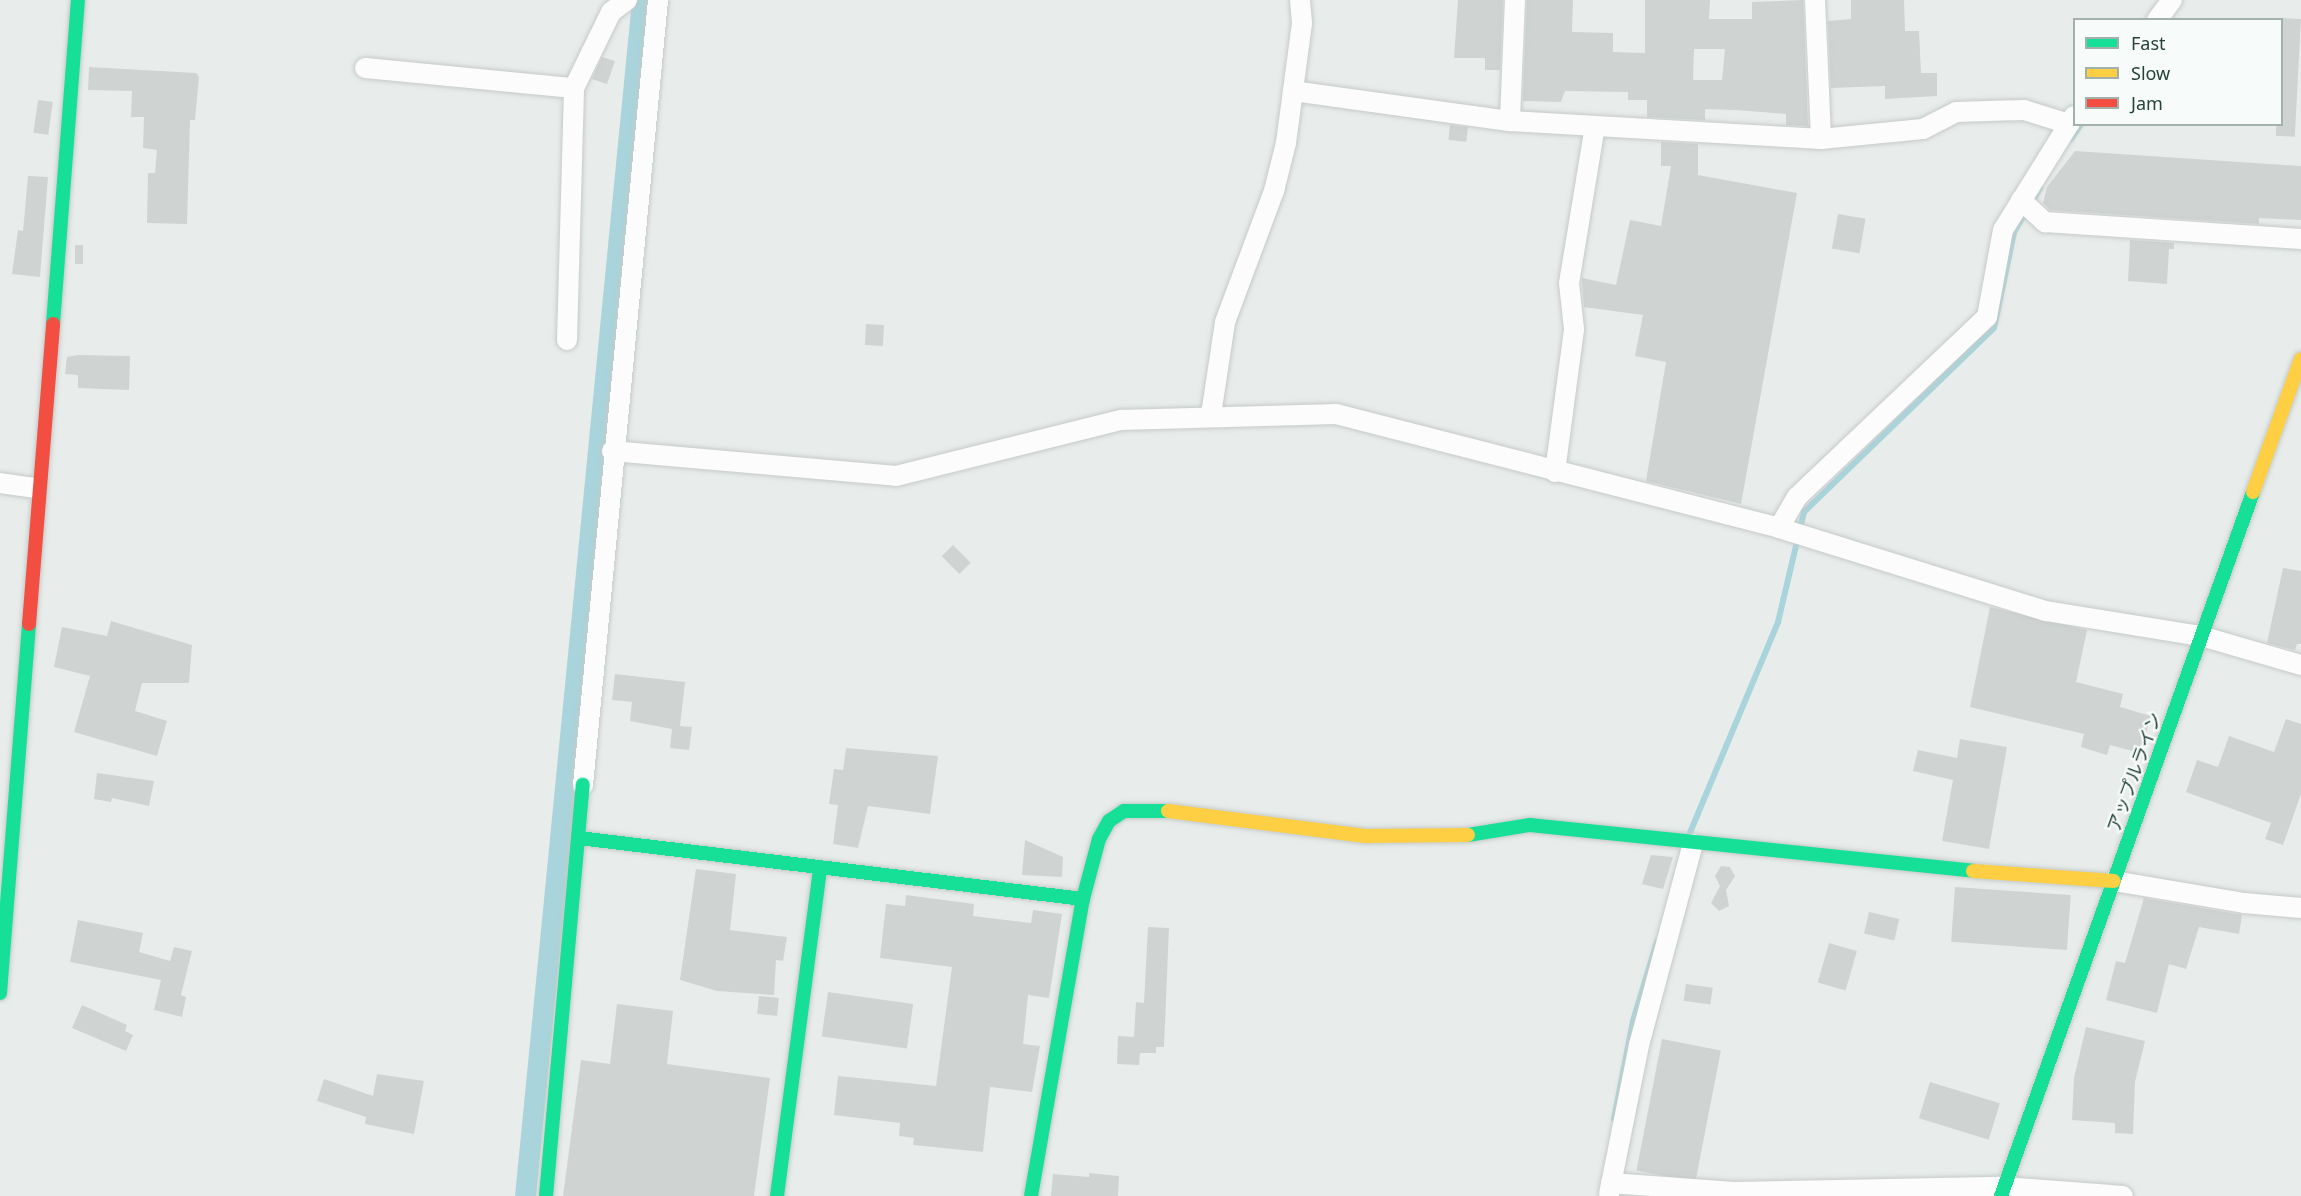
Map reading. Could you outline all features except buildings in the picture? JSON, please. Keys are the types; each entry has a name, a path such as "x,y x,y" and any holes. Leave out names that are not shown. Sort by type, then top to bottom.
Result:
{"main road":[{"path":"0,993 78,0"},
{"name":"アップルライン","path":"2002,1192 2301,359"},
{"path":"546,1196 583,785"},
{"path":"1031,1196 1083,899 1099,839 1109,821 1124,811 1148,808 1368,836 1449,838 1530,825 1910,867 2114,881"},
{"path":"579,838 820,870 1083,899"},
{"path":"777,1196 820,870"}],"street":[{"path":"567,340 574,88 611,12 627,0"},
{"path":"583,785 612,451 658,0"},
{"path":"1211,415 1225,322 1274,191 1286,143 1302,23 1300,0"},
{"path":"1510,121 1515,0"},
{"path":"1815,0 1821,139"},
{"path":"2158,18 2172,0"},
{"path":"366,68 574,88"},
{"path":"1293,91 1510,121 1821,139 1923,129 1956,112 2024,110 2072,120 2004,231 1988,316 1797,497 1779,528"},
{"path":"1555,472 1574,329 1569,283 1595,126"},
{"path":"2021,200 2046,222 2301,239"},
{"path":"612,451 896,476 1121,420 1211,415 1336,414 1779,528 2046,611 2201,636 2301,665"},
{"path":"0,483 38,488"},
{"path":"1693,844 1639,1045 1610,1189 1734,1192 2002,1192 2123,1196"},
{"path":"2114,881 2244,903 2301,908"}],"waterway":[{"path":"525,1196 642,0"},
{"path":"2071,139 2080,126"},
{"path":"1689,835 1778,622 1804,512 1994,328 2014,232 2040,188"},
{"path":"1614,1119 1633,1021 1657,942"}],"traffic: fast":[{"path":"53,324 78,0"},
{"path":"2001,1196 2253,492"},
{"path":"0,993 29,624"},
{"path":"546,1196 583,785"},
{"path":"1031,1196 1083,899 1099,839 1109,821 1124,811 1168,811"},
{"path":"1468,835 1530,825 1973,871"},
{"path":"579,838 1083,899"},
{"path":"777,1196 820,870"}],"traffic: slow":[{"path":"2253,492 2301,359"},
{"path":"1168,811 1367,836 1468,835"},
{"path":"1973,871 2114,881"}],"traffic: jam":[{"path":"29,624 53,324"}]}
